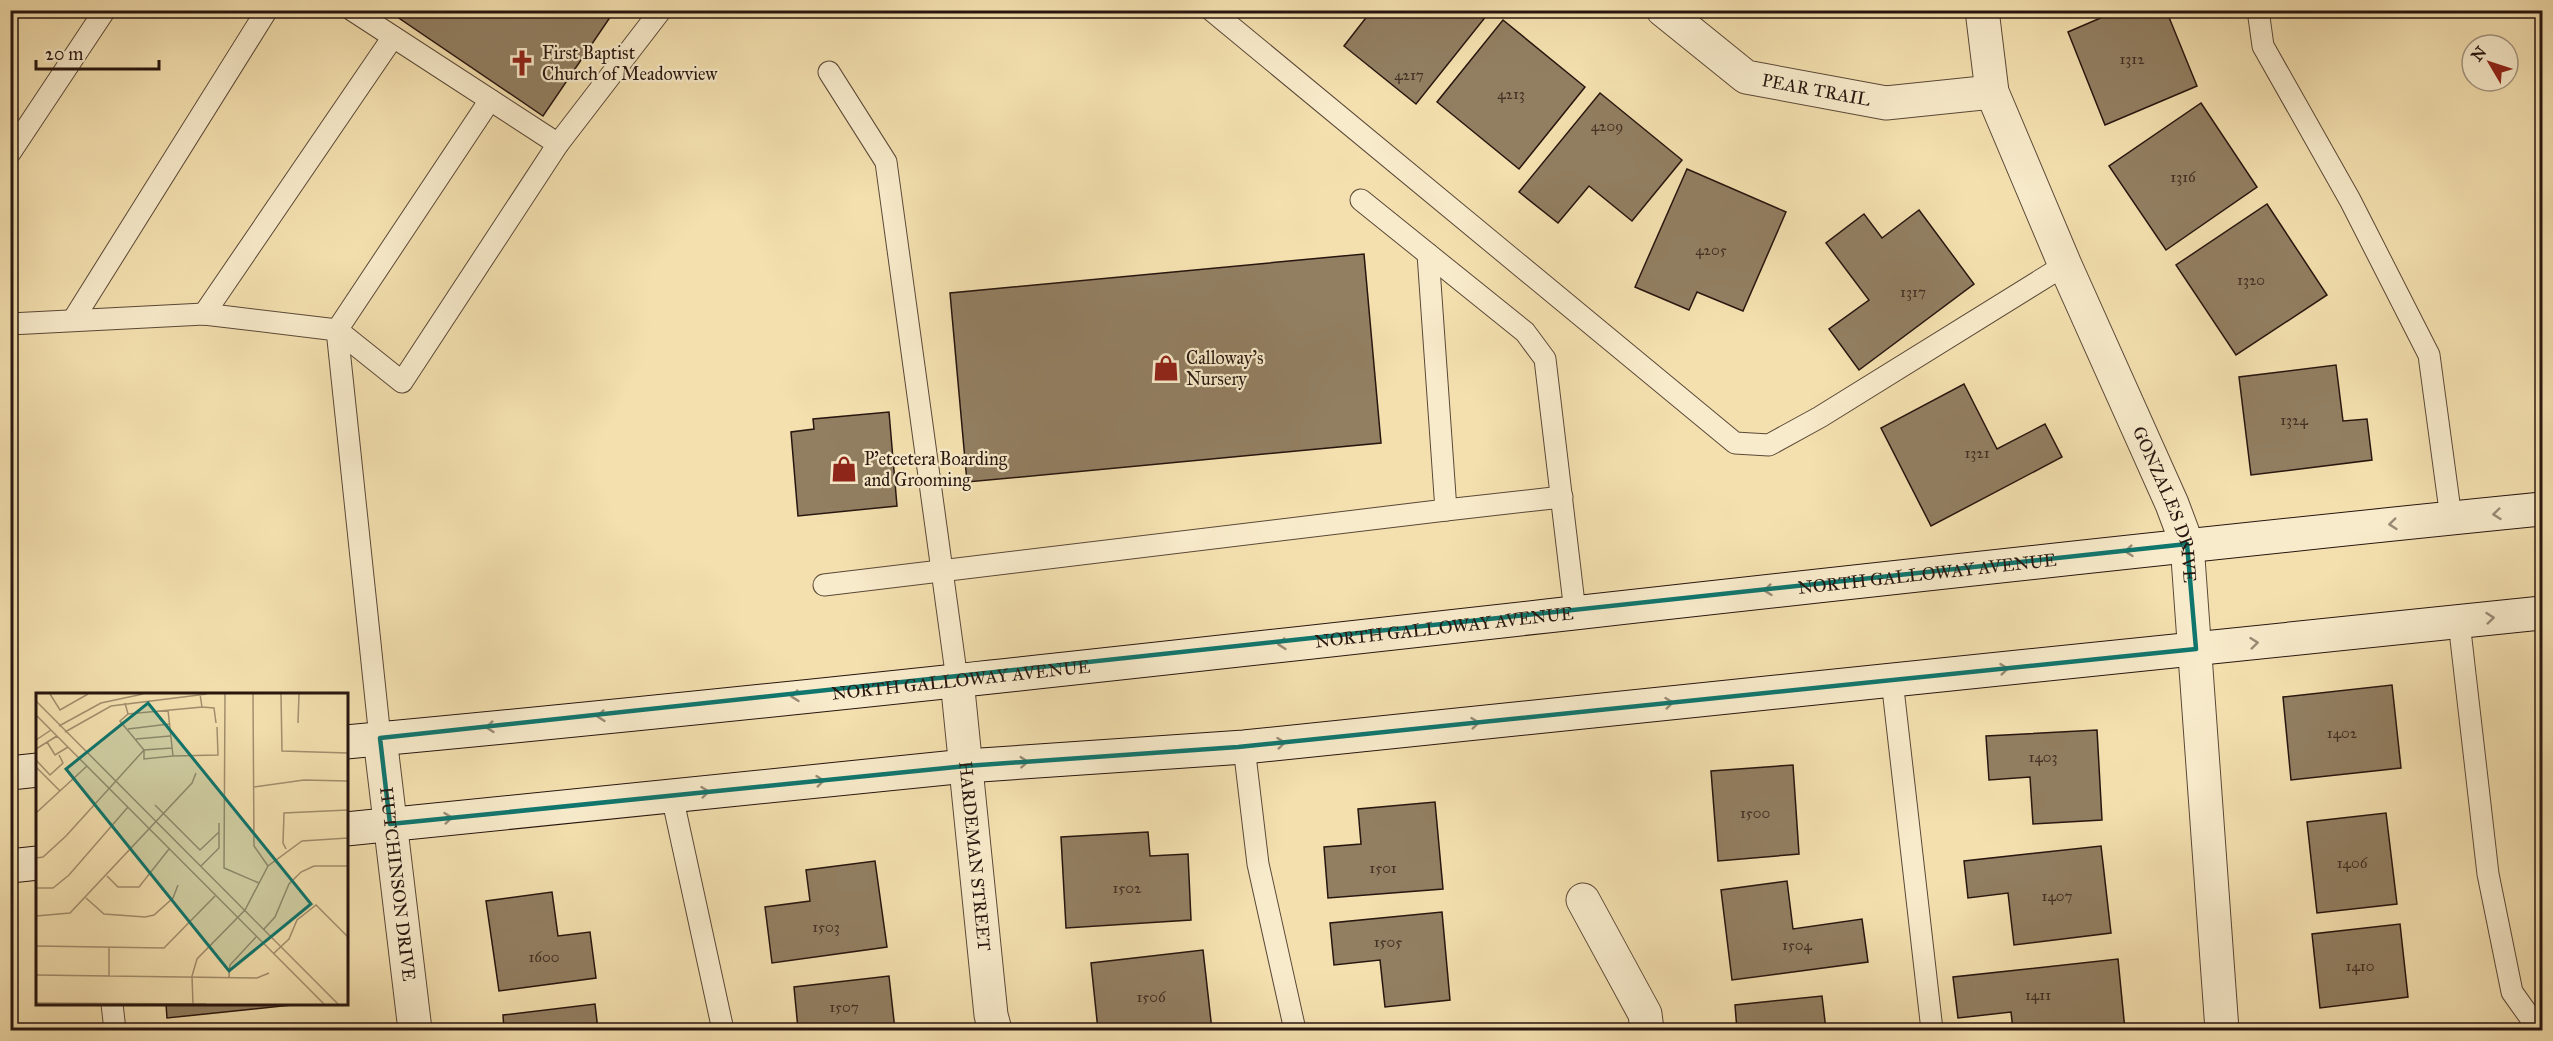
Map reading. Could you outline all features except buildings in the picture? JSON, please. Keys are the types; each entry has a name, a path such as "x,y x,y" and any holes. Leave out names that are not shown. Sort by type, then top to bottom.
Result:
{"main road":[{"name":"PEAR TRAIL","path":"1664,10 1746,77 1886,103 1992,92"},
{"name":"GONZALES DRIVE","path":"1982,10 1992,92 2065,265 2172,504 2187,544 2222,1030"},
{"name":"NORTH GALLOWAY AVENUE","path":"348,742 957,680 2187,544 2542,509"},
{"path":"348,829 966,766 1244,747 2542,613"},
{"name":"HARDEMAN STREET","path":"957,680 991,1015 995,1030"},
{"name":"HUTCHINSON DRIVE","path":"380,738 415,1030"},
{"path":"10,773 36,770"},
{"path":"10,867 36,863"},
{"path":"1583,900 1646,1014 1647,1030"}],"lane":[{"path":"10,153 105,10"},
{"path":"73,320 267,10"},
{"path":"352,10 558,144"},
{"path":"10,324 204,314 337,330 402,382 558,144 661,10"},
{"path":"1211,10 1735,442 1769,445 1779,440 2065,265"},
{"path":"2258,10 2263,46 2350,200 2429,355 2451,518"},
{"path":"204,314 393,37"},
{"path":"829,72 886,162 957,680"},
{"path":"380,738 337,330 490,100"},
{"path":"1360,200 1524,332 1545,358 1575,612"},
{"path":"1428,254 1446,510"},
{"path":"824,585 1562,497"},
{"path":"2459,622 2488,874 2512,992 2539,1030"},
{"path":"1892,680 1932,1030"},
{"path":"1244,747 1258,864 1295,1030"},
{"path":"672,796 723,1030"},
{"path":"112,1005 115,1030"}],"highlighted area":[{"path":"2187,544 2196,649 1238,747 966,766 390,824 380,738"}],"place":[{"name":"First Baptist Church of Meadowview","path":"522,63"},
{"name":"Calloway's Nursery","path":"1166,368"},
{"name":"P'etcetera Boarding and Grooming","path":"844,469"}]}
